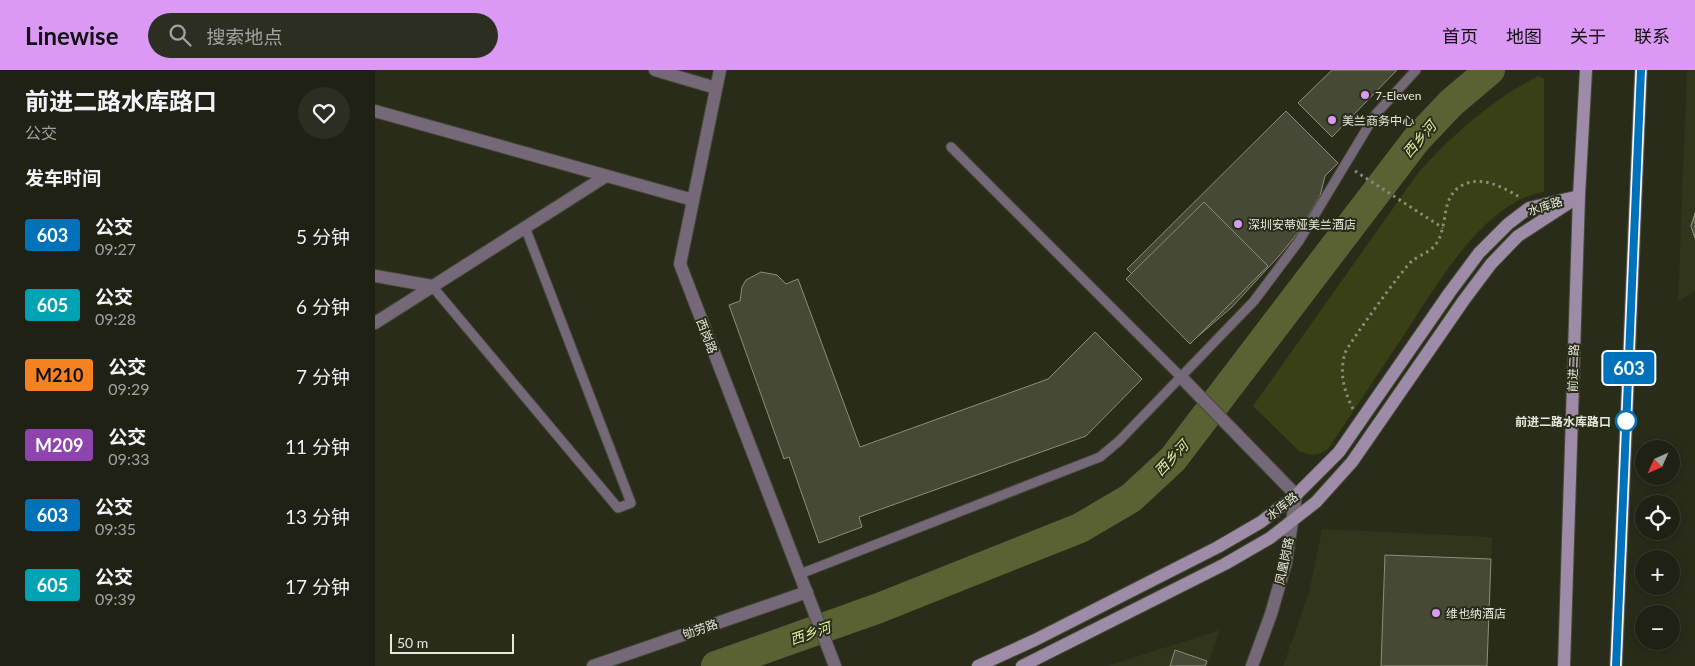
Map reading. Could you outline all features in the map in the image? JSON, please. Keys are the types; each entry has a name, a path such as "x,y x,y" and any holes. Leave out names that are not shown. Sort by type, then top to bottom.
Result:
{"main road":[{"name":"前进二路","path":"1564,666 1579,196 1586,70"},
{"path":"1616,666 1641,70"},
{"name":"水库路","path":"978,666 1035,640 1218,546 1261,522 1296,495 1339,452 1479,253 1508,224 1529,208 1579,196"},
{"name":"水库路","path":"1022,666 1225,564 1270,538 1317,502 1352,462 1458,308 1491,264 1518,236 1579,196"}],"street":[{"path":"655,70 716,88"},
{"name":"西岗路","path":"720,70 680,264 835,666"},
{"path":"375,111 693,200"},
{"path":"375,323 606,176"},
{"path":"375,276 432,286"},
{"path":"1181,377 1296,495"},
{"name":"凤凰岗路","path":"1252,666 1271,614 1286,562 1296,495"},
{"name":"劬劳路","path":"593,666 621,661 807,592"}],"lane":[{"path":"800,574 1100,457 1119,441 1254,301 1299,241 1375,115 1416,70"},
{"path":"951,146 1181,377"},
{"path":"432,286 618,508 631,503 525,228"}],"path":[{"path":"1357,172 1443,228"},
{"path":"1356,416 1346,395 1342,375 1345,352 1407,266 1437,244 1443,228 1450,197 1458,188 1473,181 1490,183 1526,200"}],"shaded area":[{"path":"1687,70 1695,70 1695,291 1678,302"},
{"path":"1538,76 1544,79 1544,192 1522,199 1501,212 1481,229 1445,273 1328,449 1314,454 1299,451 1253,406 1418,173 1474,119 1521,85"},
{"path":"1322,529 1492,537 1487,666 1283,666 1309,592"},
{"path":"1220,630 1207,666 1107,666"}],"building":[{"name":"美兰商务中心","path":"1332,70 1397,70 1332,137 1298,103"},
{"name":"深圳安蒂娅美兰酒店","path":"1286,111 1338,163 1325,176 1320,196 1297,234 1232,307 1196,338 1127,269"},
{"path":"1204,202 1268,266 1190,344 1126,279"},
{"path":"1695,213 1695,238 1691,226"},
{"path":"1695,216 1695,238 1691,226"},
{"path":"761,272 777,275 786,284 798,279 860,447 1048,379 1095,332 1142,379 1086,436 859,517 862,527 819,543 789,457 784,459 729,305 740,301 742,287 746,280"},
{"name":"维也纳酒店","path":"1385,555 1491,559 1487,666 1381,666"},
{"path":"1175,650 1207,661 1205,666 1170,666"}],"waterway":[{"name":"西乡河","path":"716,666 879,608 1080,528 1131,498 1173,459 1416,140 1451,103 1490,70"}],"bus line":[{"name":"603","path":"1616,666 1641,70"}],"place":[{"name":"7-Eleven","path":"1365,95"},
{"name":"美兰商务中心","path":"1332,120"},
{"name":"深圳安蒂娅美兰酒店","path":"1238,224"},
{"name":"前进二路水库路口","path":"1626,421"},
{"name":"维也纳酒店","path":"1436,613"}]}
